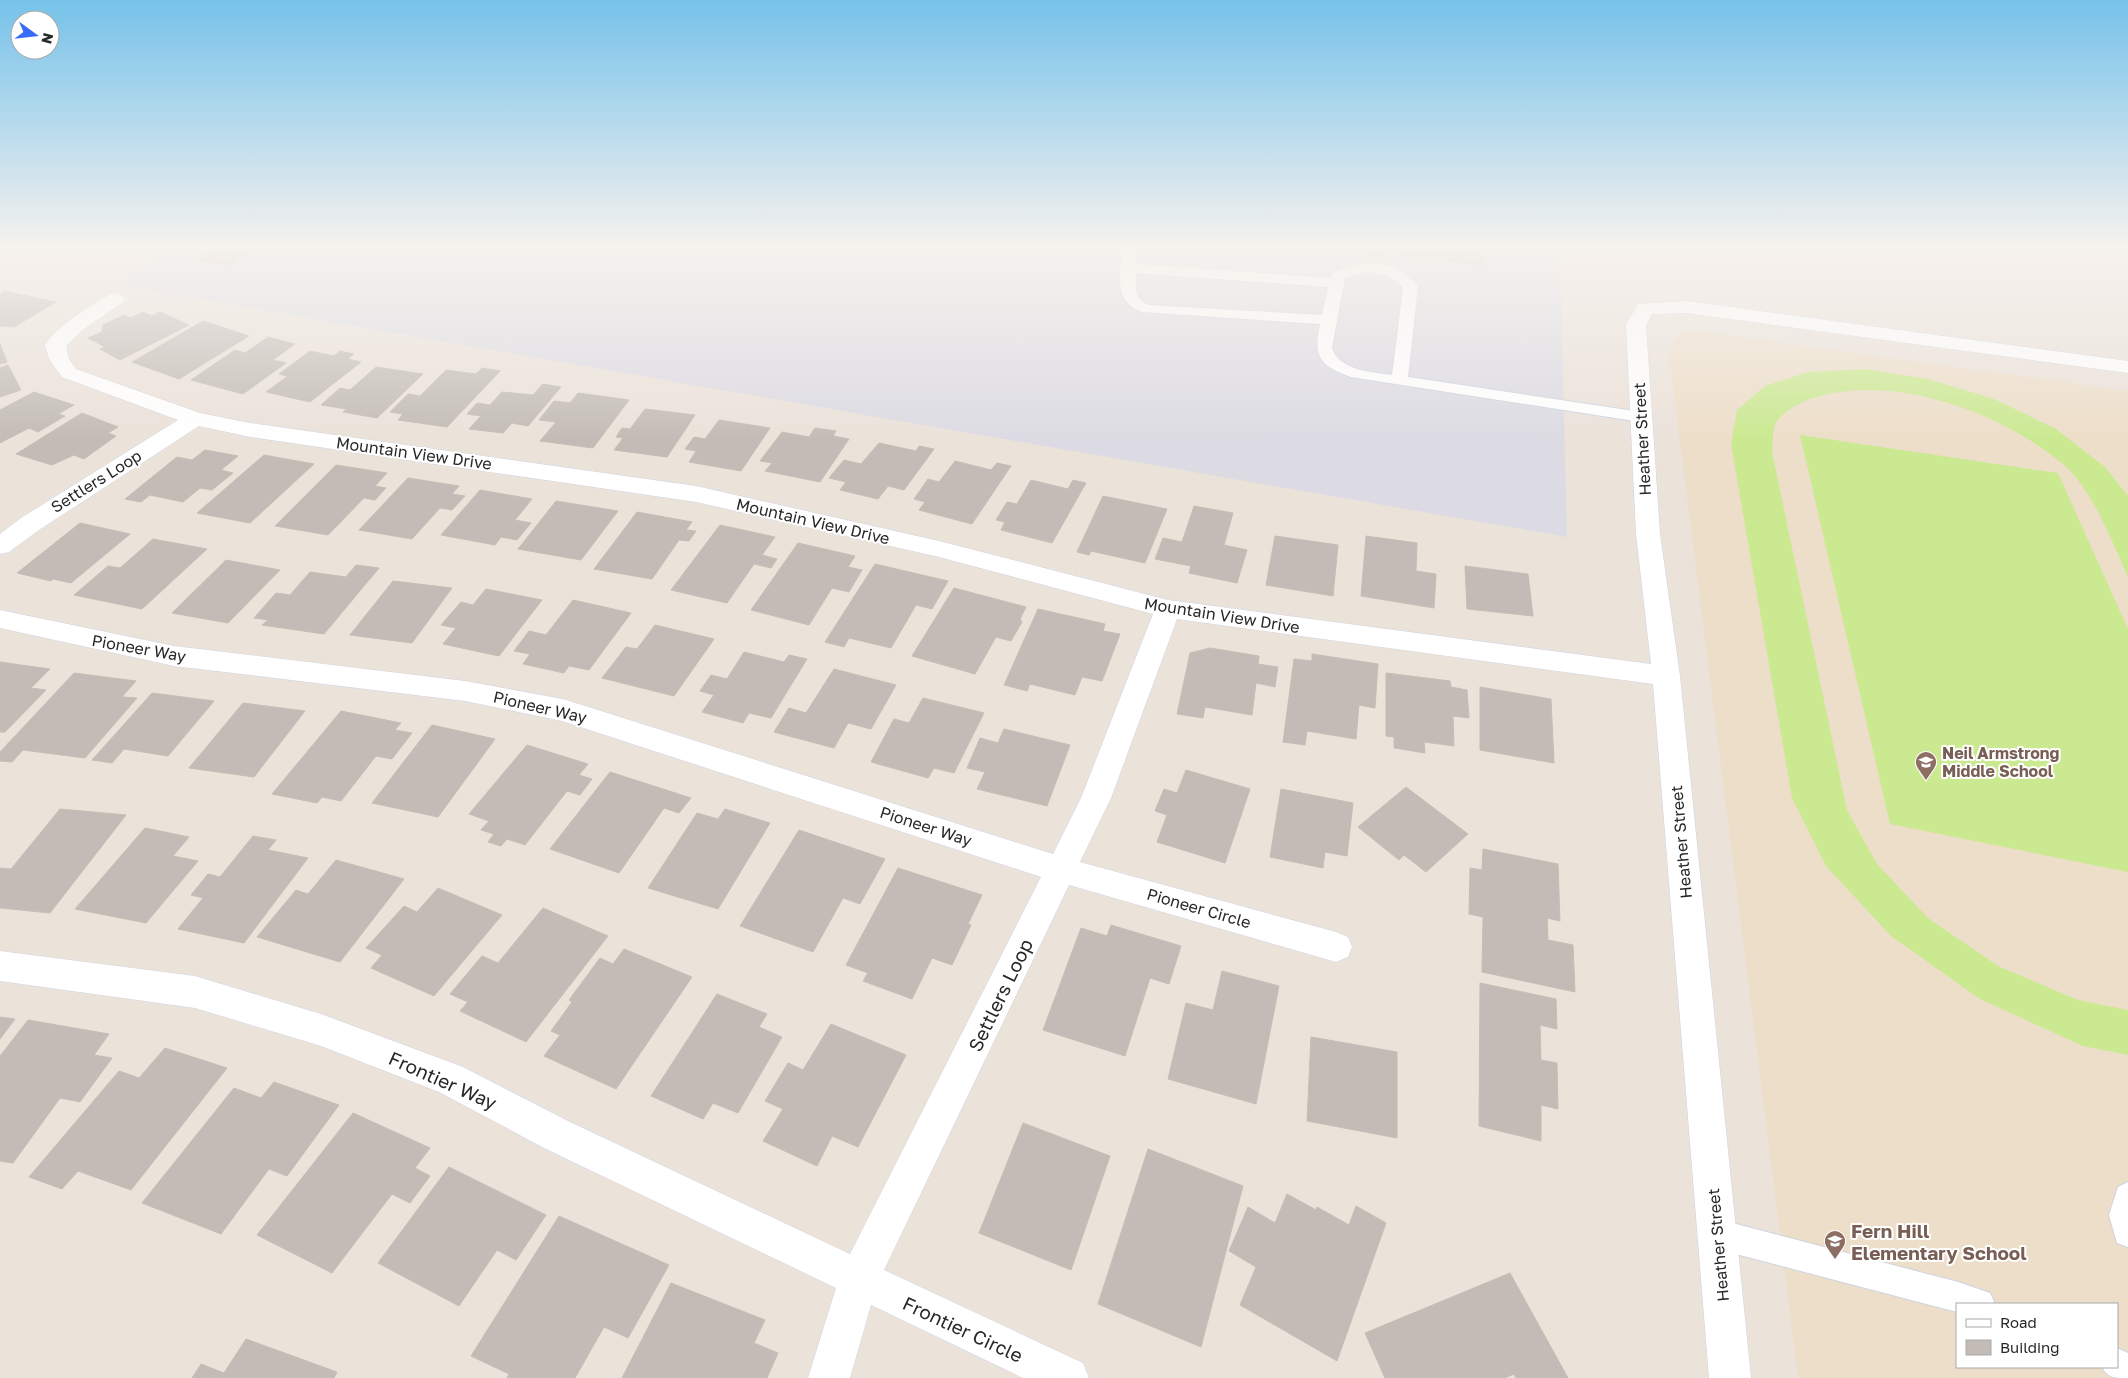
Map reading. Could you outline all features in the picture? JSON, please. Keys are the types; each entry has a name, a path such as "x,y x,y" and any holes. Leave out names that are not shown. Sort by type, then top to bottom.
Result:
{"street":[{"name":"Mountain View Drive","path":"96,311 77,324 55,345 58,359 69,373 195,419 250,430 696,494 939,549 1168,609 1666,676"},
{"name":"Heather Street","path":"1643,311 1636,325 1648,534 1666,676 1730,1378"},
{"name":"Heather Street","path":"1719,311 2128,367"},
{"name":"Settlers Loop","path":"0,546 30,524 195,419"},
{"name":"Settlers Loop","path":"829,1378 858,1280 1096,798 1168,609"},
{"name":"Pioneer Way","path":"0,619 174,656 466,690 563,710 1062,870"},
{"name":"Pioneer Circle","path":"1062,870 1336,946"},
{"name":"Frontier Way","path":"0,966 194,992 321,1030 450,1079 557,1135 858,1280"},
{"name":"Frontier Circle","path":"858,1280 1068,1378"}],"lane":[{"path":"1184,311 1329,320"},
{"path":"1331,311 1324,351 1328,358 1347,370 1641,417"},
{"path":"1400,379 1408,311"},
{"path":"2128,1197 2124,1215 2128,1232"},
{"path":"1717,1234 1976,1303"}],"shaded area":[{"path":"270,311 1562,311 1567,537"},
{"name":"Neil Armstrong Middle School","path":"1694,332 1719,334 2128,391 2128,1378 1798,1378 1669,354 1673,342 1680,335"}],"green space":[{"path":"1865,369 1928,379 1994,399 2056,429 2105,467 2128,496 2128,577 2093,502 2084,488 2064,465 2039,446 2010,428 1978,413 1910,394 1875,390 1842,392 1810,399 1795,406 1781,416 1773,431 1772,452 1847,810 1877,864 1928,918 1998,966 2078,1000 2128,1010 2128,1055 2083,1046 1980,999 1891,936 1826,866 1792,798 1731,444 1737,410 1765,386 1808,372"},
{"path":"1800,435 2058,473 2128,629 2128,872 1890,824"}],"building":[{"path":"0,311 40,311 14,327 0,326"},
{"path":"143,312 152,316 160,312 189,325 120,360 100,349 105,347 88,338 102,332 103,325 124,315 130,318"},
{"path":"203,321 249,336 179,379 132,362"},
{"path":"268,337 295,344 273,360 286,363 243,394 191,380 235,350 245,353"},
{"path":"0,344 7,362 0,364"},
{"path":"310,351 334,356 340,351 354,354 348,359 361,362 310,402 266,392 288,376 279,374"},
{"path":"8,365 21,390 0,397 0,368"},
{"path":"376,367 423,374 377,418 343,412 347,409 321,405 340,388 350,390"},
{"path":"482,368 500,371 447,427 398,420 403,414 390,412 408,394 420,396 446,370 476,374"},
{"path":"543,384 561,387 528,426 512,423 503,433 469,429 481,416 467,414 477,403 490,405 502,392 533,395"},
{"path":"34,392 74,405 58,414 65,416 38,432 29,428 0,443 0,410"},
{"path":"578,393 629,400 593,448 540,441 556,422 539,420 554,401 570,403"},
{"path":"645,409 695,415 667,457 614,450 623,438 616,437 622,428 630,429"},
{"path":"82,413 118,427 108,433 116,436 84,459 74,455 52,465 16,454"},
{"path":"719,420 770,428 741,471 689,462 696,451 685,449 694,437 705,439"},
{"path":"815,428 836,431 833,436 849,439 820,482 765,471 772,463 760,461 782,432 809,437"},
{"path":"879,443 916,451 919,446 934,449 904,490 888,486 878,499 840,490 846,482 829,478 844,460 861,464"},
{"path":"205,450 238,456 221,470 233,473 212,490 200,488 183,502 150,495 141,502 125,499 177,457 192,460"},
{"path":"264,455 314,464 250,523 197,513"},
{"path":"955,461 991,470 997,463 1011,466 972,524 919,510 925,502 914,499 928,479 939,482"},
{"path":"336,465 387,473 375,486 386,488 375,500 364,498 328,535 275,526"},
{"path":"408,478 459,486 452,494 465,496 452,510 440,508 412,539 359,530"},
{"path":"1031,480 1068,489 1073,480 1086,483 1052,543 1001,530 1005,522 996,520 1007,502 1017,504"},
{"path":"480,490 532,499 515,520 531,523 517,540 501,537 495,545 441,535"},
{"path":"1103,496 1167,509 1145,563 1091,551 1089,555 1077,552"},
{"path":"556,501 618,511 581,560 518,549"},
{"path":"1194,506 1233,513 1224,545 1247,550 1237,583 1189,573 1191,566 1155,559 1163,538 1182,542"},
{"path":"637,512 692,522 686,530 696,531 689,541 679,540 652,579 594,569"},
{"path":"80,523 130,534 71,583 53,579 51,581 17,573"},
{"path":"720,525 775,537 762,555 777,559 771,568 754,564 727,603 671,590"},
{"path":"1275,536 1338,545 1333,596 1266,585"},
{"path":"1366,536 1417,543 1416,571 1436,574 1434,608 1361,596"},
{"path":"153,539 207,549 142,609 74,595 108,566 120,568"},
{"path":"798,543 855,556 848,567 862,570 849,592 832,588 809,625 751,610"},
{"path":"226,560 280,570 228,623 172,613"},
{"path":"875,564 948,581 932,609 916,605 891,648 849,638 844,647 825,642"},
{"path":"356,565 379,568 324,634 262,625 268,620 254,618 276,593 290,595 310,572 346,577"},
{"path":"1465,566 1528,574 1533,616 1467,609"},
{"path":"393,581 452,588 412,643 350,635"},
{"path":"954,588 1026,607 1020,619 1022,622 1011,641 996,637 975,674 912,656"},
{"path":"486,589 542,600 499,656 443,644 456,628 441,625 461,602 473,605"},
{"path":"573,600 631,613 589,670 569,666 564,673 523,664 530,654 514,651 529,631 546,635"},
{"path":"1038,609 1105,624 1103,631 1120,634 1102,681 1082,677 1075,695 1030,684 1027,691 1004,685"},
{"path":"655,625 714,639 674,696 602,678 626,647 637,649"},
{"path":"1210,648 1259,656 1258,664 1278,667 1275,687 1256,683 1252,715 1205,707 1203,718 1177,714 1190,653"},
{"path":"744,652 784,662 789,655 807,659 771,718 749,713 743,723 702,712 714,695 700,691 711,675 727,679"},
{"path":"1312,654 1378,664 1375,708 1359,705 1356,739 1307,731 1305,745 1283,742 1294,659 1312,661"},
{"path":"0,662 50,669 31,688 46,690 5,732 0,732"},
{"path":"834,669 896,685 871,729 848,723 834,748 774,732 789,708 806,713"},
{"path":"74,673 136,681 122,697 137,698 85,758 23,750 12,762 0,761 0,752"},
{"path":"1386,673 1450,681 1451,687 1467,690 1469,718 1453,716 1454,746 1424,742 1425,753 1394,748 1394,737 1386,736"},
{"path":"1480,687 1551,699 1554,763 1480,750"},
{"path":"152,693 214,701 168,756 124,749 112,763 92,760"},
{"path":"923,698 984,713 954,773 934,768 928,778 871,762 894,719 909,723"},
{"path":"243,703 305,711 254,777 189,768"},
{"path":"341,711 401,723 395,730 412,733 392,759 376,756 341,801 322,797 317,803 272,794"},
{"path":"432,725 495,739 438,817 372,803"},
{"path":"1004,729 1070,745 1047,806 977,789 985,772 967,768 980,738 998,743"},
{"path":"527,745 588,764 579,775 592,779 580,795 567,791 525,845 507,839 501,846 488,842 494,834 481,830 489,821 469,814"},
{"path":"1186,770 1250,789 1225,863 1157,842 1167,815 1155,811 1164,789 1177,793"},
{"path":"610,772 691,798 679,813 664,808 619,873 550,849"},
{"path":"1406,787 1468,834 1426,872 1404,855 1399,860 1358,827"},
{"path":"1281,789 1353,803 1347,856 1325,852 1323,868 1270,857"},
{"path":"60,809 126,815 50,913 0,908 0,868 11,869"},
{"path":"725,809 770,823 718,909 648,888 697,813 718,819"},
{"path":"145,828 189,837 173,856 198,861 146,923 75,909"},
{"path":"799,830 885,859 860,904 843,898 813,952 740,926"},
{"path":"253,836 276,840 268,850 308,858 244,943 178,929 203,898 191,895 208,874 220,877"},
{"path":"1483,849 1558,864 1560,921 1547,918 1548,940 1573,945 1575,992 1482,972 1483,917 1469,914 1470,868 1482,870"},
{"path":"336,860 404,879 340,962 257,937 296,890 308,894"},
{"path":"898,868 982,895 968,924 971,925 952,965 932,958 912,999 863,981 868,973 846,965"},
{"path":"438,888 502,915 434,996 371,968 382,955 366,948 404,906 417,912"},
{"path":"543,908 608,936 526,1042 460,1011 468,1002 450,994 482,956 498,963"},
{"path":"1111,925 1181,946 1169,984 1150,978 1125,1056 1043,1030 1081,928 1107,936"},
{"path":"624,949 692,977 616,1089 544,1056 560,1035 551,1031 572,1002 569,1000 600,958 613,964"},
{"path":"1222,971 1279,986 1256,1104 1168,1079 1186,1003 1213,1010"},
{"path":"1480,983 1556,999 1557,1029 1540,1025 1541,1060 1557,1063 1558,1109 1541,1105 1541,1141 1479,1126"},
{"path":"717,994 767,1014 759,1027 782,1037 738,1113 713,1103 703,1119 651,1096"},
{"path":"0,1017 15,1019 0,1039"},
{"path":"28,1020 109,1034 94,1055 112,1058 80,1102 60,1098 13,1163 0,1161 0,1056"},
{"path":"831,1024 906,1055 858,1147 832,1136 817,1166 763,1141 783,1109 765,1101 788,1063 803,1070"},
{"path":"1311,1037 1397,1052 1397,1138 1307,1121"},
{"path":"165,1048 227,1068 131,1190 78,1171 62,1189 29,1177 119,1071 139,1078"},
{"path":"274,1082 339,1105 287,1176 269,1169 221,1234 142,1203 234,1088 261,1098"},
{"path":"353,1113 430,1148 415,1168 430,1176 410,1203 392,1194 332,1273 257,1235"},
{"path":"1023,1123 1110,1156 1071,1270 979,1233"},
{"path":"1148,1149 1243,1186 1201,1347 1098,1304"},
{"path":"449,1167 546,1215 516,1260 497,1250 459,1306 378,1263"},
{"path":"1287,1194 1316,1210 1317,1207 1349,1225 1356,1206 1386,1223 1337,1361 1240,1305 1256,1267 1229,1251 1248,1207 1275,1223"},
{"path":"559,1216 669,1265 628,1338 604,1327 575,1378 507,1378 509,1374 471,1356"},
{"path":"1510,1273 1568,1378 1516,1378 1514,1374 1505,1378 1385,1378 1365,1333"},
{"path":"671,1283 765,1320 754,1343 778,1353 767,1378 622,1378"},
{"path":"246,1339 337,1372 334,1378 192,1378 201,1364 224,1373"}],"place":[{"name":"Neil Armstrong Middle School","path":"1926,781"},
{"name":"Fern Hill Elementary School","path":"1835,1260"}]}
